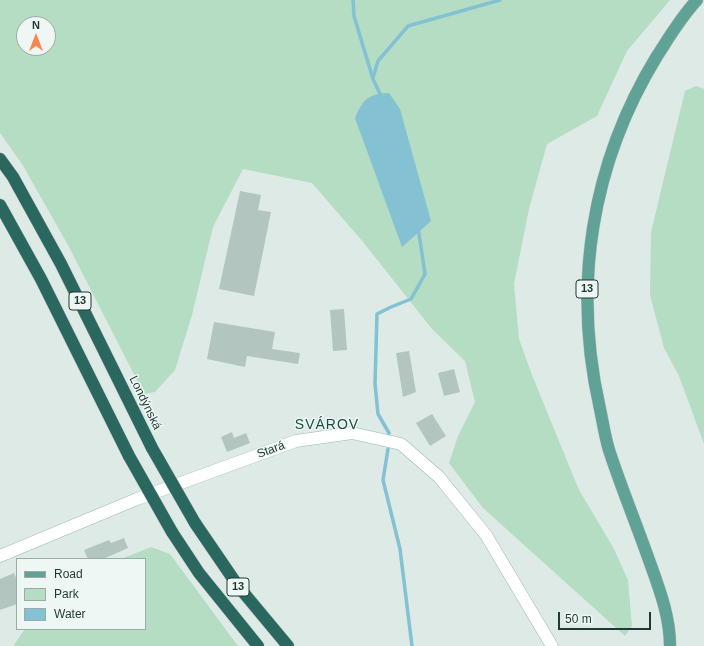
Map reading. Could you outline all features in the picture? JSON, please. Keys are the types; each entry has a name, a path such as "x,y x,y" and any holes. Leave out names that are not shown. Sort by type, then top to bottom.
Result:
{"highway":[{"name":"Londýnská","path":"0,159 13,177 61,264 152,448 195,523 238,586 288,646"},
{"name":"13","path":"0,205 42,279 129,456 172,532 199,573 258,646"}],"main road":[{"name":"13","path":"670,646 668,624 661,593 609,449 602,420 594,384 587,327 586,275 601,182 617,138 644,78 682,16 697,0"}],"street":[{"name":"Stará","path":"0,556 137,499 296,441 352,433 401,444 438,477 486,535 552,646"}],"green space":[{"path":"0,0 670,0 627,51 597,116 547,144 529,209 514,284 519,339 532,375 579,490 613,547 628,580 632,626 625,636 483,508 449,463 458,436 475,402 465,361 432,329 363,242 312,183 243,169 213,227 192,315 175,370 155,392 144,394 69,247 22,164 0,133"},
{"path":"696,86 704,89 704,444 679,376 664,348 650,295 651,232 685,91"},
{"path":"151,547 170,554 238,646 13,646 24,630 146,630 146,558 124,558"}],"water":[{"path":"389,93 400,109 431,221 402,247 355,118 361,106 371,96"}],"building":[{"path":"240,191 261,195 258,210 271,212 254,296 219,289"},
{"path":"344,309 347,350 333,351 330,310"},
{"path":"214,322 275,332 272,349 300,353 298,364 247,356 245,367 207,359"},
{"path":"409,351 416,392 403,397 396,353"},
{"path":"454,369 460,392 444,396 438,373"},
{"path":"432,414 446,436 430,446 416,423"},
{"path":"232,432 234,438 246,433 250,443 227,452 221,437"},
{"path":"124,538 128,548 105,558 88,558 84,550 109,540 111,543"},
{"path":"14,573 16,578 16,604 0,610 0,579"}],"waterway":[{"path":"353,0 354,16 373,79 382,98"},
{"path":"373,78 378,61 408,26 500,0"},
{"path":"389,433 378,414 375,384 377,314 411,299 425,274 418,227"},
{"path":"388,449 383,480 400,549 412,646"}],"district":[{"name":"SVÁROV","path":"327,425"}]}
